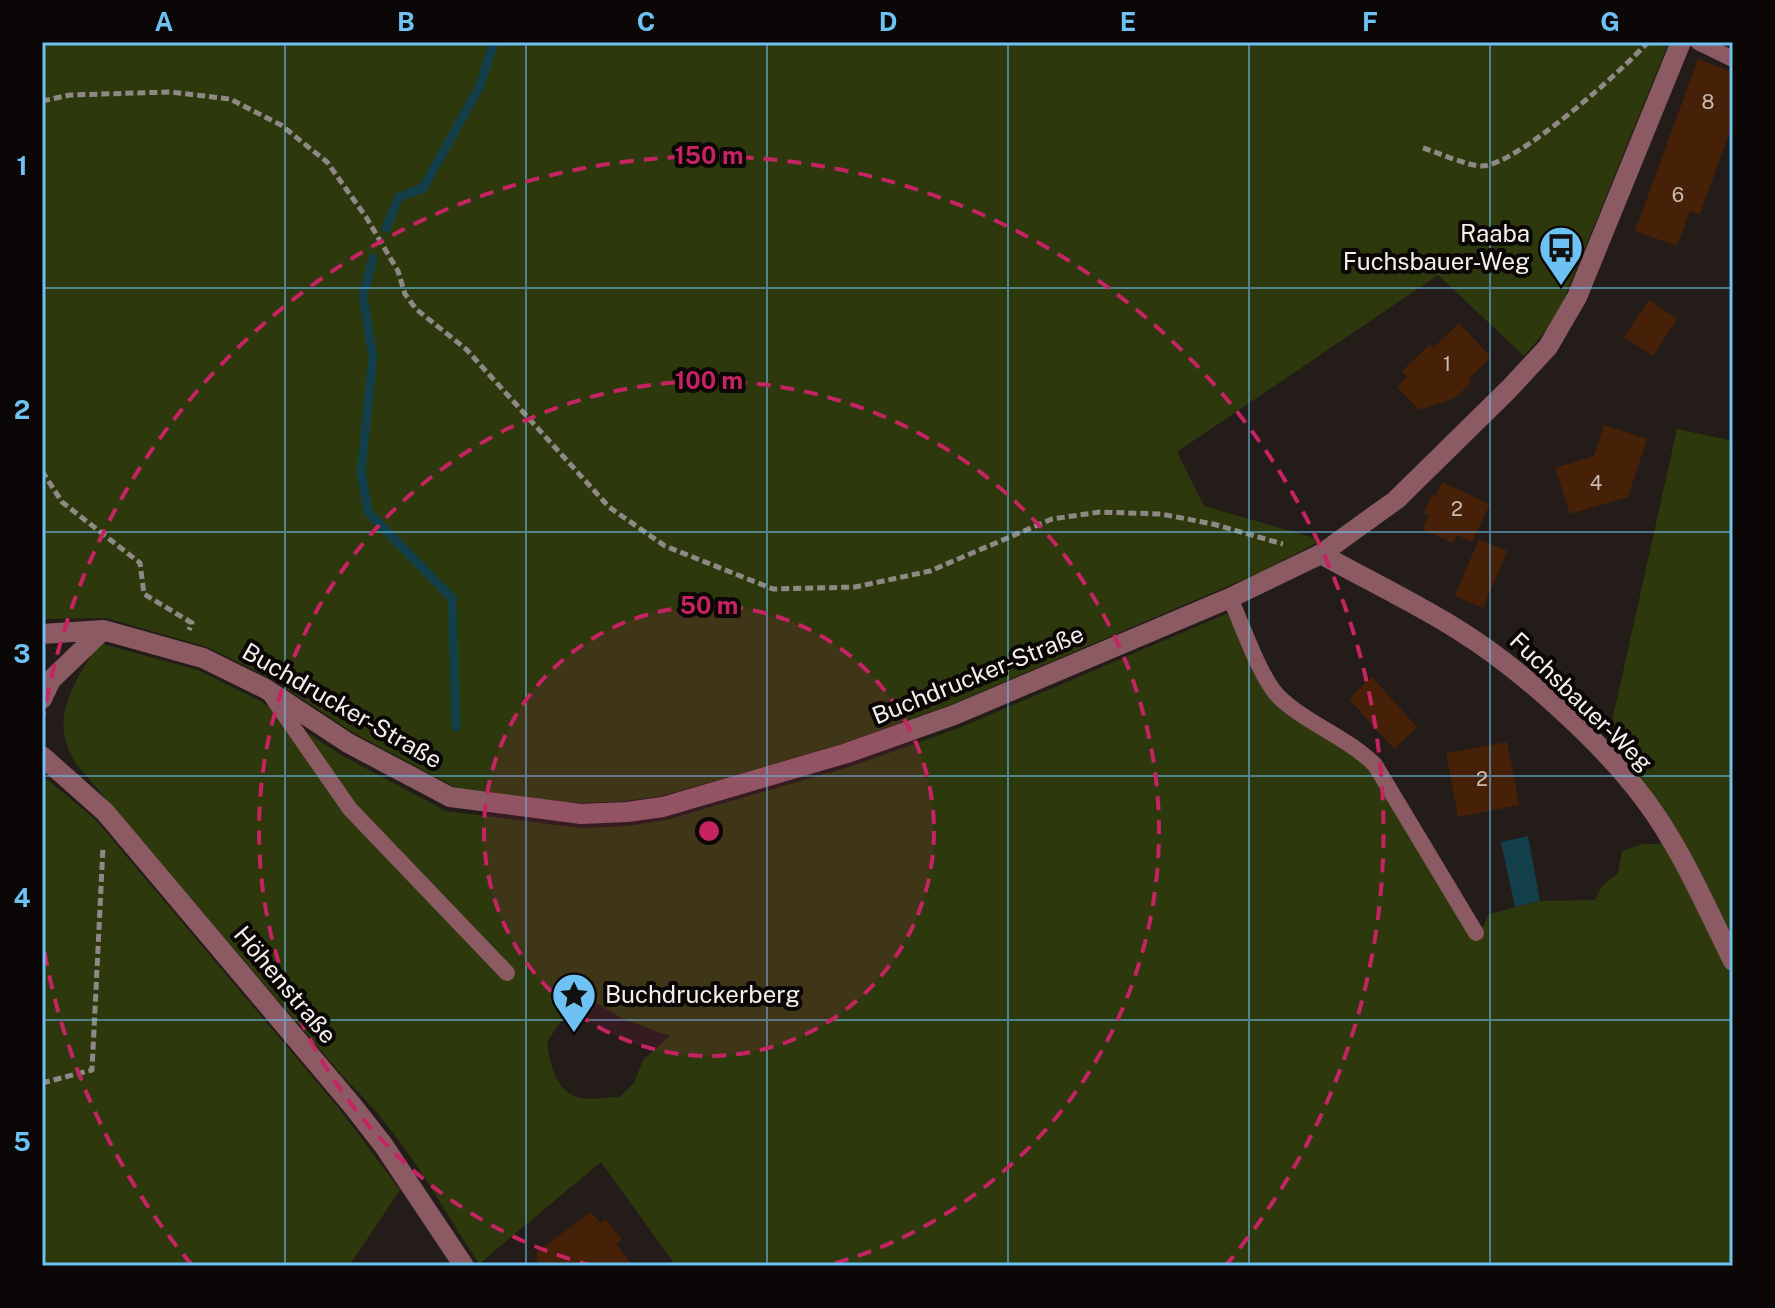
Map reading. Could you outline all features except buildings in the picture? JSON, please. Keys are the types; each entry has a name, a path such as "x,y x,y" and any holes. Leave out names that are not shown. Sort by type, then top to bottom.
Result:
{"street":[{"name":"Buchdrucker-Straße","path":"42,634 103,630 203,658 266,689 348,743 450,797 581,814 627,812 663,807 861,749 954,715 1230,598 1321,554 1396,500 1509,389 1557,335 1577,297 1681,42"},
{"name":"Fuchsbauer-Weg","path":"1321,554 1457,629 1485,648 1527,680 1616,766 1645,800 1672,840 1733,961"},
{"path":"42,699 51,680 103,630"},
{"name":"Höhenstraße","path":"42,756 105,812 352,1105 401,1171 464,1266"}],"lane":[{"path":"1698,42 1733,59"},
{"path":"1230,598 1270,686 1289,706 1350,743 1375,765 1476,933"},
{"path":"266,689 350,809 507,973"}],"path":[{"path":"1423,148 1482,166 1509,157 1585,102 1627,66 1648,42"},
{"path":"42,101 70,95 170,92 230,99 281,125 327,162 366,217 398,271 405,294 416,309 466,349 609,507 665,546 773,589 855,587 930,571 1052,519 1100,512 1161,514 1213,524 1321,554"},
{"path":"42,471 62,502 140,563 144,594 192,623 179,651"},
{"path":"42,1083 92,1070 105,812"}],"green space":[{"path":"42,42 1669,42 1563,302 1548,328 1524,356 1438,275 1177,452 1204,506 1322,540 1261,572 950,705 844,743 661,796 581,803 454,787 354,733 272,679 207,647 106,618 42,619"},
{"path":"1677,429 1733,441 1733,940 1607,744"},
{"path":"1228,613 1263,689 1346,749 1369,770 1476,933 1489,914 1540,901 1595,900 1602,886 1618,873 1622,851 1643,844 1665,844 1733,978 1733,1266 676,1266 601,1162 479,1264 385,1122 77,765 68,748 64,717 73,687 99,643 198,670 260,701 341,755 446,811 580,828 628,826 666,820 852,766 959,728","holes":["580,993 623,1019 670,1036 643,1060 634,1083 619,1097 581,1098 566,1091 552,1068 547,1042"]},
{"path":"42,775 96,820 342,1112 400,1190 349,1266 42,1266"}],"water":[{"path":"1528,836 1540,901 1515,907 1501,842"}],"waterway":[{"path":"386,228 399,197 423,188 480,86 494,42"},
{"path":"373,258 363,296 373,357 361,472 368,512 452,598 456,727"}],"place":[{"name":"Raaba Fuchsbauer-Weg","path":"1561,287"},
{"name":"Buchdruckerberg","path":"574,1034"}]}
